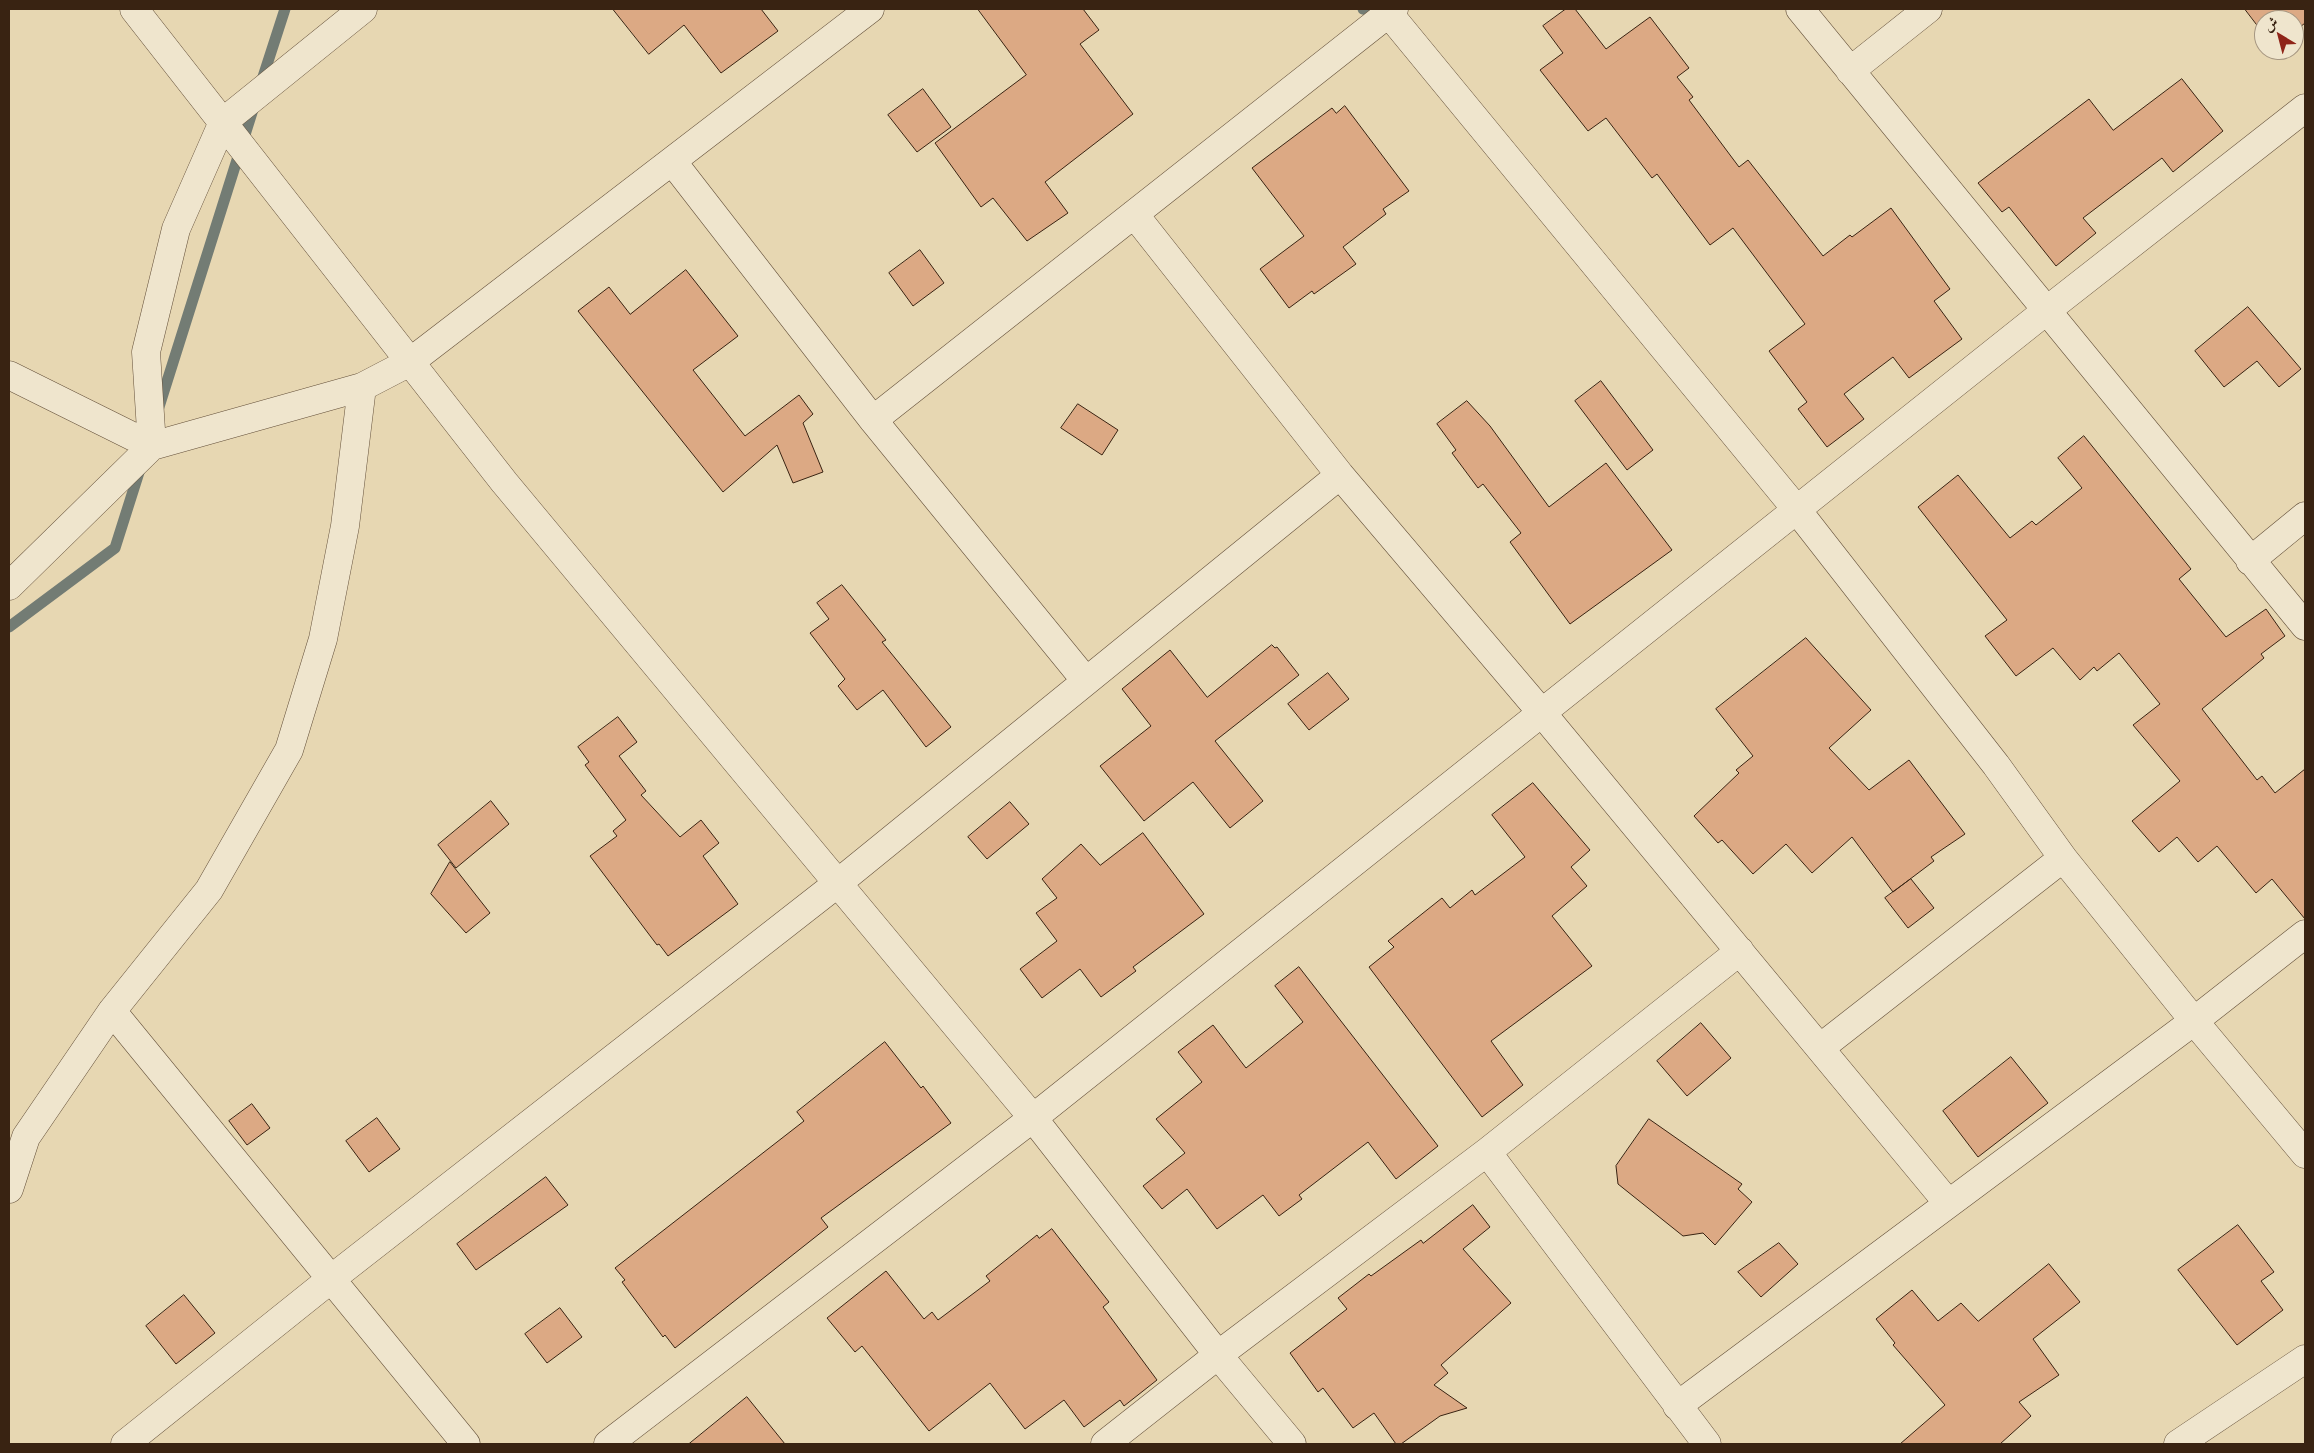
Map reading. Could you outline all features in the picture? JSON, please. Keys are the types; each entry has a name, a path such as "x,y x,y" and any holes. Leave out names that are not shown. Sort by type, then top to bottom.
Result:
{"street":[{"path":"134,9 504,482 1033,1118 1218,1355 1292,1444"},
{"path":"152,446 146,352 176,229 223,122 363,9"},
{"path":"9,586 152,446 362,387 410,362 870,9"},
{"path":"1800,9 2305,626"},
{"path":"1850,71 1928,9"},
{"path":"873,420 1390,10 1797,510 1996,765 2063,858 2194,1021 2305,1154"},
{"path":"608,1444 1033,1118 2046,311 2305,108"},
{"path":"672,161 873,420 1086,681"},
{"path":"1134,214 1340,475 1542,713 1948,1202"},
{"path":"9,375 152,446"},
{"path":"9,1190 26,1137 112,1011 209,890 289,750 323,639 345,526 362,387"},
{"path":"125,1444 838,882 1340,475"},
{"path":"2250,561 2305,516"},
{"path":"1820,1048 2063,858"},
{"path":"1678,1406 1827,1296 1948,1202 2194,1021 2305,934"},
{"path":"1105,1444 1218,1355 1487,1152 1740,951"},
{"path":"112,1011 466,1444"},
{"path":"1487,1152 1707,1444"},
{"path":"2178,1444 2305,1358"}],"building":[{"path":"613,9 761,9 778,31 721,73 684,25 649,54"},
{"path":"978,9 1083,9 1099,30 1080,44 1133,114 1045,182 1068,213 1027,241 993,198 981,207 935,143 1026,75"},
{"path":"1566,9 1575,9 1606,49 1650,17 1689,68 1677,77 1693,97 1689,100 1739,167 1748,160 1823,256 1850,235 1852,237 1891,208 1950,289 1934,301 1962,339 1909,378 1893,357 1844,394 1864,419 1827,447 1798,409 1807,402 1769,351 1805,324 1733,228 1710,245 1657,174 1652,178 1606,118 1588,131 1540,70 1563,53 1543,26"},
{"path":"2245,9 2305,9 2304,24 2304,10 2254,10 2254,21"},
{"path":"2182,79 2223,131 2173,172 2162,158 2083,218 2096,233 2056,266 2009,207 2002,212 1978,183 2089,99 2113,130"},
{"path":"923,89 951,127 917,152 888,115"},
{"path":"1345,106 1409,191 1383,209 1386,214 1343,247 1356,264 1314,294 1312,291 1289,308 1260,269 1304,236 1252,168 1332,108 1336,113"},
{"path":"920,250 944,283 913,306 889,273"},
{"path":"686,270 738,336 693,370 745,436 799,395 813,414 803,423 823,472 793,483 777,445 723,492 578,311 609,287 630,314"},
{"path":"2248,307 2301,369 2279,387 2257,361 2224,387 2195,351"},
{"path":"1601,381 1653,450 1627,470 1575,401"},
{"path":"1467,401 1490,426 1549,507 1606,463 1672,550 1570,624 1510,542 1521,533 1483,484 1478,488 1452,453 1456,450 1437,424"},
{"path":"1078,404 1118,430 1102,455 1061,428"},
{"path":"2084,436 2191,569 2179,579 2226,637 2266,609 2285,636 2261,654 2264,658 2202,709 2257,780 2262,776 2275,793 2305,769 2305,919 2272,879 2256,893 2217,846 2198,862 2177,837 2159,852 2132,821 2180,781 2133,725 2160,704 2119,653 2097,671 2094,667 2080,680 2053,648 2016,676 1985,636 2007,620 1918,507 1958,475 2010,538 2032,521 2036,525 2082,488 2058,458"},
{"path":"842,585 886,640 882,642 951,727 926,747 883,690 857,710 838,686 845,679 810,633 829,619 817,603"},
{"path":"1806,638 1871,710 1829,748 1869,790 1909,760 1965,834 1931,857 1934,861 1893,892 1852,837 1812,873 1786,844 1753,874 1722,840 1718,843 1694,816 1739,773 1736,770 1753,756 1716,709"},
{"path":"1272,645 1275,648 1277,647 1299,675 1215,741 1263,801 1230,828 1193,782 1144,821 1100,766 1151,726 1122,689 1170,650 1207,697"},
{"path":"1328,673 1349,699 1309,730 1288,704"},
{"path":"618,717 637,742 619,756 646,791 641,795 680,837 701,820 719,843 703,856 738,904 668,956 659,944 657,945 590,856 617,836 613,831 626,820 585,765 589,762 578,747"},
{"path":"1533,783 1590,850 1571,867 1587,886 1552,916 1592,966 1491,1041 1523,1085 1482,1117 1369,967 1394,947 1388,941 1442,898 1450,908 1472,890 1475,895 1525,857 1492,815"},
{"path":"491,801 509,824 456,868 438,845"},
{"path":"1010,802 1029,824 987,859 968,837"},
{"path":"1143,833 1204,914 1133,967 1136,971 1101,997 1080,969 1042,998 1020,969 1057,941 1036,913 1057,898 1042,879 1081,844 1100,865"},
{"path":"450,862 490,913 466,933 431,894"},
{"path":"1911,879 1934,908 1908,928 1885,898"},
{"path":"1299,967 1438,1146 1396,1179 1368,1142 1299,1195 1302,1199 1279,1216 1263,1195 1217,1229 1187,1189 1162,1209 1143,1186 1185,1153 1156,1119 1202,1082 1178,1052 1213,1025 1246,1068 1303,1022 1275,986"},
{"path":"1701,1023 1731,1058 1687,1096 1657,1061"},
{"path":"885,1042 921,1088 923,1086 951,1123 821,1218 828,1227 675,1348 665,1335 663,1337 622,1282 625,1280 615,1268 804,1121 797,1112"},
{"path":"2011,1057 2048,1103 1978,1157 1943,1111"},
{"path":"252,1104 270,1128 247,1145 229,1121"},
{"path":"377,1118 400,1149 369,1172 346,1141"},
{"path":"1649,1119 1742,1184 1738,1189 1752,1202 1715,1245 1703,1233 1683,1236 1618,1184 1616,1166"},
{"path":"546,1177 568,1205 476,1270 457,1244"},
{"path":"1473,1205 1490,1227 1463,1249 1511,1303 1441,1365 1448,1373 1434,1385 1467,1408 1440,1416 1401,1444 1396,1444 1374,1413 1353,1428 1323,1388 1318,1392 1290,1353 1347,1309 1338,1298 1369,1274 1371,1276 1421,1240 1423,1243"},
{"path":"2238,1225 2274,1272 2261,1281 2283,1310 2237,1345 2178,1270"},
{"path":"1052,1229 1109,1302 1103,1307 1157,1380 1124,1406 1120,1400 1084,1427 1064,1400 1025,1429 990,1383 929,1431 862,1346 855,1352 827,1318 886,1271 924,1319 932,1312 938,1320 990,1281 986,1276 1037,1235 1039,1238"},
{"path":"1779,1243 1798,1264 1761,1297 1738,1272"},
{"path":"2049,1264 2080,1302 2033,1339 2059,1375 2019,1402 2031,1416 2000,1444 1900,1444 1945,1405 1893,1345 1895,1343 1876,1319 1912,1290 1938,1321 1961,1303 1978,1321"},
{"path":"184,1295 215,1333 176,1364 146,1326"},
{"path":"560,1308 582,1337 547,1363 525,1334"},
{"path":"747,1397 785,1444 689,1444"}],"waterway":[{"path":"261,83 285,9"},
{"path":"1363,9 1385,13"},
{"path":"158,410 255,103"},
{"path":"9,627 115,548 141,466"}]}
